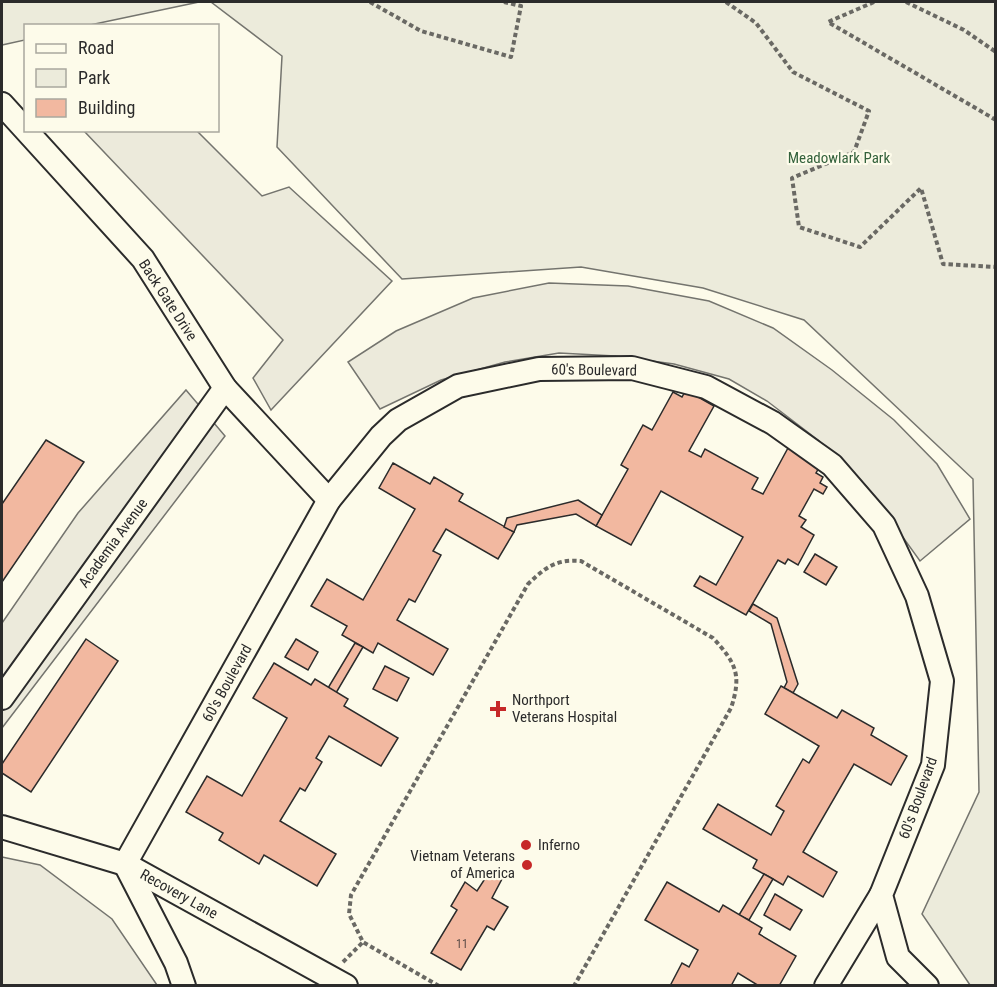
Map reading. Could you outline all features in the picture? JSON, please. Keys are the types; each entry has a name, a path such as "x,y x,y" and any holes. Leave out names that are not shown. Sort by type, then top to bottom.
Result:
{"lane":[{"name":"Back Gate Drive","path":"2,105 24,129"},
{"name":"Back Gate Drive","path":"27,132 143,259 225,388 329,500"},
{"name":"60's Boulevard","path":"125,864 329,500 381,436 398,420 458,386 539,369 633,368 706,387 773,423 832,465 884,525 917,596 942,681 933,765 881,895 826,986"},
{"name":"Academia Avenue","path":"2,698 225,388"},
{"name":"Recovery Lane","path":"2,827 125,864 346,986"},
{"path":"125,864 176,963 184,986"},
{"path":"881,895 898,957 927,986"}],"path":[{"path":"370,2 421,31 511,57 521,6 504,2"},
{"path":"726,2 756,23 793,72 869,111 854,152 792,178 799,227 860,247 921,188 943,264 996,267"},
{"path":"874,2 828,22 996,120"},
{"path":"906,2 963,30 996,52"},
{"path":"439,986 363,942 349,914 351,895 528,584 542,570 566,560 581,561 713,638 729,655 736,674 736,692 730,708 574,986"}],"green space":[{"path":"2,2 199,2 95,24 24,24 24,40 2,45"},
{"name":"Meadowlark Park","path":"211,2 995,2 995,985 970,985 922,914 979,792 973,479 804,320 703,288 581,267 402,279 277,147 282,56"}],"shaded area":[{"path":"85,132 198,132 262,196 289,187 392,281 271,410 253,378 283,340"},
{"path":"549,283 628,286 709,301 773,328 832,370 894,420 937,464 970,519 920,561 866,486 818,440 767,401 729,379 674,364 615,356 559,353 505,362 441,380 380,409 348,362 396,331 473,298"},
{"path":"186,390 225,436 2,728 2,623 78,513"},
{"path":"2,857 40,865 112,919 157,985 2,985"}],"building":[{"path":"686,390 714,406 689,451 701,457 705,449 758,478 752,489 763,494 788,448 820,466 816,473 823,477 820,483 827,487 823,494 814,489 799,516 806,520 801,527 814,535 798,565 788,559 785,564 778,560 746,615 694,586 700,576 716,585 743,537 661,491 631,545 596,526 628,469 621,465 643,425 652,430 673,392 682,397"},
{"path":"46,440 84,462 2,582 2,504"},
{"path":"393,463 430,484 434,477 463,494 459,501 514,532 498,559 446,529 433,551 441,555 415,602 409,599 397,620 448,649 433,675 378,643 373,653 342,635 347,626 311,606 327,579 363,600 415,509 379,488"},
{"path":"578,500 602,515 596,526 576,514 517,525 514,532 504,527 507,518"},
{"path":"815,554 837,567 826,585 804,572"},
{"path":"753,604 777,618 798,684 793,693 784,688 787,682 771,624 749,611"},
{"path":"86,639 118,661 31,792 2,773 2,764"},
{"path":"296,639 318,652 308,670 285,657"},
{"path":"355,643 363,647 336,693 328,688"},
{"path":"274,663 311,685 315,679 348,699 344,706 398,738 381,766 329,736 316,758 322,762 305,791 300,788 280,821 336,854 317,886 264,855 259,864 219,840 223,833 186,812 207,776 242,796 287,718 253,698"},
{"path":"385,666 409,678 397,701 373,689"},
{"path":"781,686 837,718 842,710 874,728 871,735 907,756 891,785 854,764 803,852 837,872 823,897 788,876 783,885 753,868 757,860 703,829 718,804 771,835 784,811 776,806 803,759 809,763 819,746 765,714"},
{"path":"490,871 503,877 492,898 508,907 494,930 487,926 461,970 431,953 457,910 451,906 465,882 477,891"},
{"path":"764,874 773,879 749,920 739,915"},
{"path":"667,882 719,912 723,905 762,928 759,934 796,956 779,986 759,986 738,973 731,986 670,986 682,963 689,967 698,950 645,920"},
{"path":"775,894 802,910 790,930 764,915"}],"place":[{"name":"Northport Veterans Hospital","path":"498,709"},
{"name":"Inferno","path":"526,845"},
{"name":"Vietnam Veterans of America","path":"527,865"}]}
